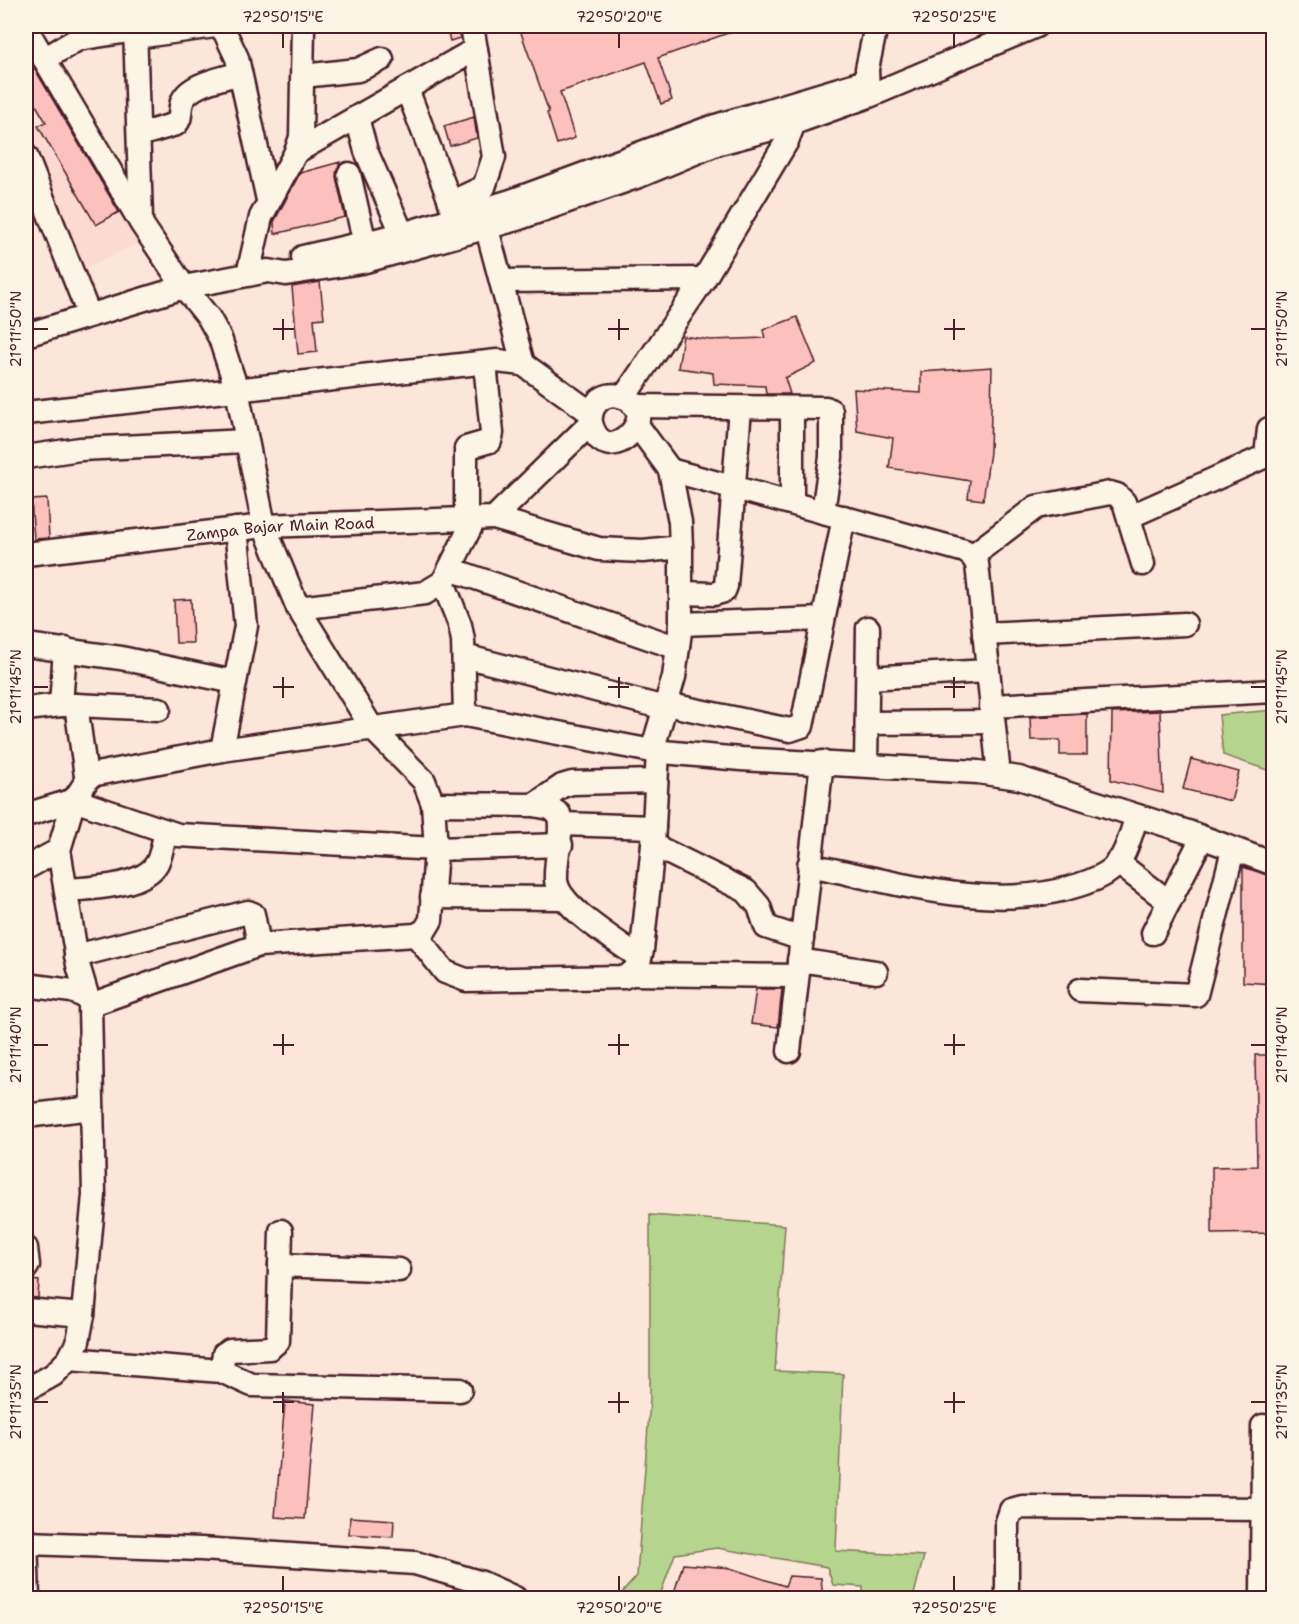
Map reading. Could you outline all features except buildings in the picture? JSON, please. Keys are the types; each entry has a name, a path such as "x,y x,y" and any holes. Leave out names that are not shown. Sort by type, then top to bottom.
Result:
{"street":[{"path":"44,59 78,39 135,31 215,26"},
{"path":"222,26 237,58 268,200"},
{"path":"258,272 254,238 268,200 296,152 301,137 303,26"},
{"path":"258,272 286,274 362,262 456,218 484,187 494,157 472,26"},
{"path":"867,88 876,26"},
{"path":"867,88 996,26"},
{"path":"456,218 538,213 793,114 1036,26"},
{"path":"26,28 141,223 184,287 209,318 220,338 237,390 264,526 298,608 372,728 424,781 433,804 436,849 431,920 425,930 416,935 258,945 89,1002"},
{"path":"135,31 141,223"},
{"path":"296,152 476,49"},
{"path":"303,76 358,70 382,59"},
{"path":"139,135 176,124 180,120 182,101 196,88 240,74"},
{"path":"406,89 456,218"},
{"path":"484,218 523,364 591,418 596,435 610,442 625,440 632,409 704,279 787,141 793,114"},
{"path":"357,118 366,151 406,242"},
{"path":"26,156 89,315"},
{"path":"349,174 365,244"},
{"path":"26,335 184,287 258,272 283,262 365,244 406,242"},
{"path":"501,281 704,279"},
{"path":"26,413 485,363 523,364"},
{"path":"478,519 466,448 490,441 492,434 485,363"},
{"path":"298,608 425,593 447,575 478,519 525,487 591,418 598,400 606,396 632,409 826,408 831,411 834,515 823,619 802,726 790,730 666,706 464,656"},
{"path":"682,593 714,594 724,591 740,408"},
{"path":"792,408 792,503"},
{"path":"416,935 445,972 466,980 624,977 636,966 654,836 657,781 655,751 674,676 681,624 682,593 680,522 670,470 632,409"},
{"path":"1129,517 1266,456 1269,429 1274,427"},
{"path":"26,457 80,449 247,441"},
{"path":"670,470 965,551 972,556 977,564 999,775"},
{"path":"972,556 1024,514 1052,502 1110,493 1118,495 1124,502 1143,564"},
{"name":"Zampa Bajar Main Road","path":"26,554 264,526 478,519 599,549 644,551 681,547"},
{"path":"222,750 246,626 236,529"},
{"path":"447,575 678,648"},
{"path":"447,575 460,625 464,656 465,716"},
{"path":"681,624 823,619"},
{"path":"984,634 1185,624"},
{"path":"866,765 868,628"},
{"path":"26,645 121,657 234,682"},
{"path":"26,1390 53,1375 69,1359 78,1341 83,1315 94,1195 89,1002 76,956 58,850 74,800 86,782 69,705 65,649"},
{"path":"868,678 987,671"},
{"path":"867,723 1274,691"},
{"path":"26,709 69,705 159,709"},
{"path":"86,777 222,750 465,716 655,751 741,759 822,762 999,775 1038,783 1274,864"},
{"path":"789,1051 822,762"},
{"path":"534,805 562,786 572,783 657,781"},
{"path":"26,816 74,800 178,835 436,849 561,835 654,836 746,891 759,906 766,927 799,958"},
{"path":"433,804 534,805 550,808 559,814 561,835 556,877 558,890 568,904 636,966 799,958 876,972"},
{"path":"809,865 919,887 993,898 1031,896 1066,889 1096,879 1113,868 1137,816"},
{"path":"66,890 106,887 151,871 158,862 166,832"},
{"path":"1154,933 1202,838"},
{"path":"26,868 58,850"},
{"path":"1080,990 1196,995 1233,850"},
{"path":"1117,862 1169,902"},
{"path":"432,897 564,898"},
{"path":"76,956 248,912 253,914 258,945"},
{"path":"26,985 72,991 89,1002"},
{"path":"26,1116 92,1108"},
{"path":"221,1371 224,1354 230,1350 275,1346 278,1341 281,1231"},
{"path":"26,1248 28,1265 26,1268"},
{"path":"280,1265 399,1270"},
{"path":"26,1310 83,1315"},
{"path":"69,1359 221,1371 252,1385 460,1390"},
{"path":"1262,1599 1263,1426"},
{"path":"1007,1599 1007,1522 1011,1510 1022,1507 1262,1509"},
{"path":"26,1538 28,1599"},
{"path":"26,1543 201,1549 415,1563 482,1583 515,1599"}],"shaded area":[{"path":"61,113 138,243 77,272 26,144 26,134"}],"green space":[{"path":"1273,710 1273,772 1223,755 1219,715"},
{"path":"650,1215 785,1225 775,1371 843,1374 836,1551 924,1556 913,1598 863,1598 863,1587 833,1585 827,1567 717,1548 675,1554 659,1598 619,1596 637,1576 650,1399"}]}
